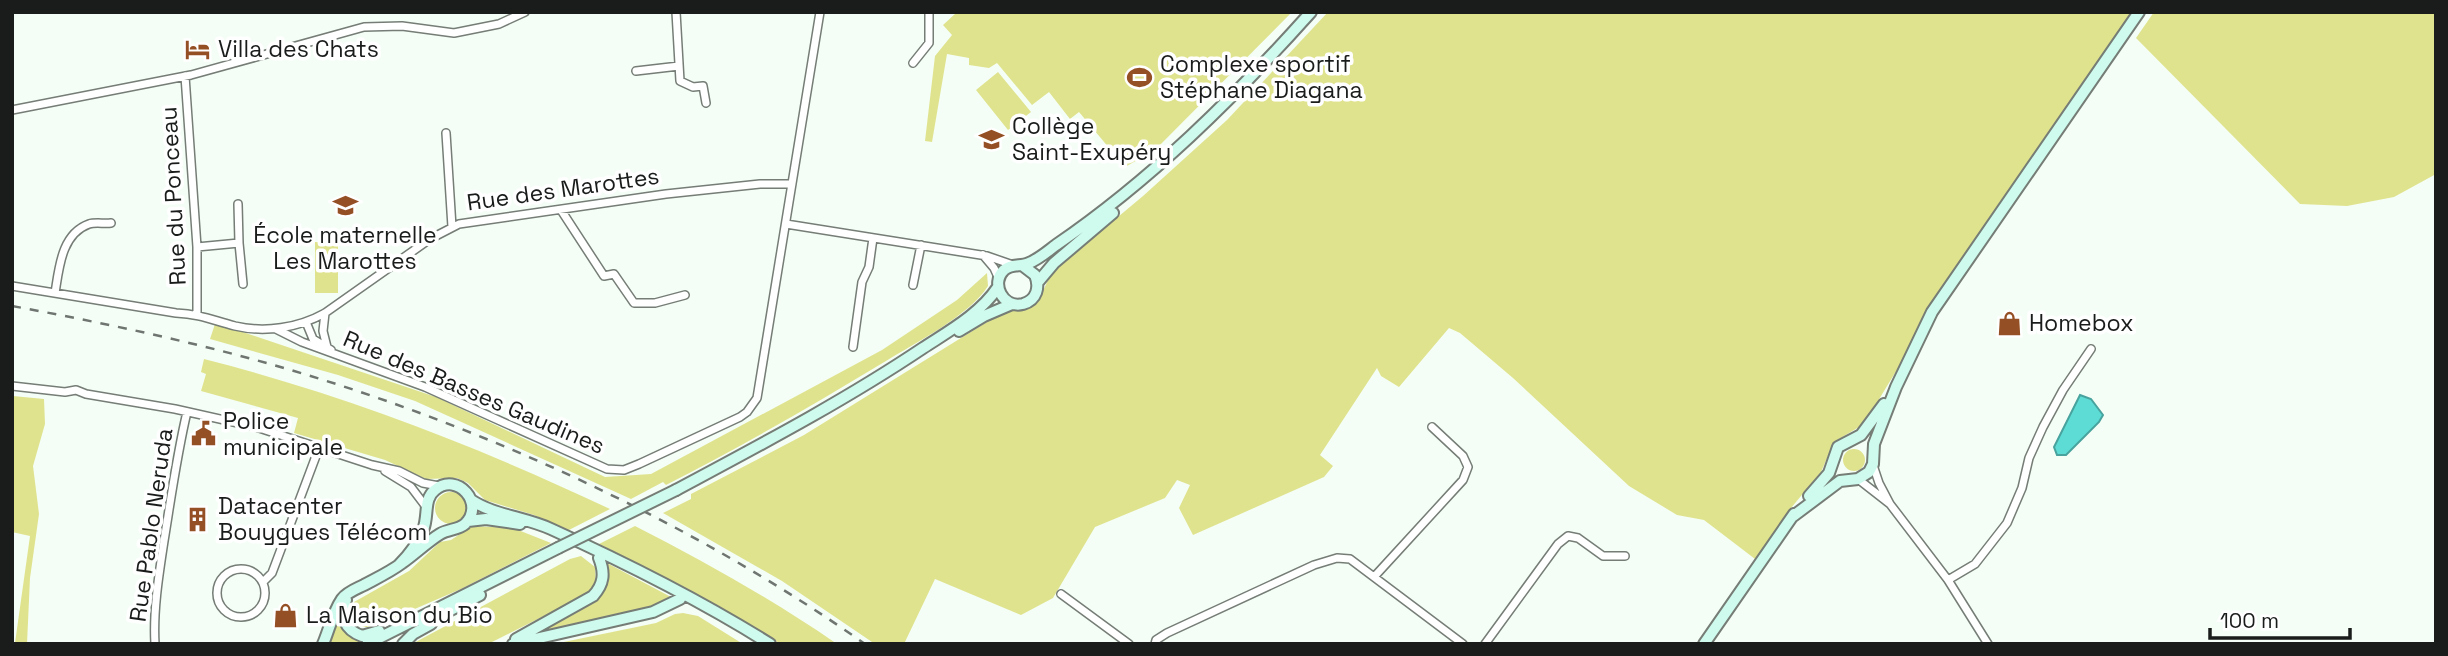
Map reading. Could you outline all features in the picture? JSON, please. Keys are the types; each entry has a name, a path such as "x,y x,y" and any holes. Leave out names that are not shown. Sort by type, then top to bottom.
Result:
{"main road":[{"path":"679,492 862,388 979,309 998,283 1003,271 1032,262 1135,187 1224,103 1311,12"},
{"path":"1038,282 1054,263 1136,194 1207,129 1319,12"},
{"path":"1792,517 1835,484 1867,475 1873,459 1875,440 1896,387 1933,312 2139,12"},
{"path":"368,644 830,415 972,323 1012,304 1030,301 1037,291 1038,282 1033,271 1018,265"},
{"path":"998,283 1003,298 1012,304"},
{"path":"1704,644 1792,517 1829,473 1840,445 1867,429 1896,387"},
{"path":"1852,440 1865,444 1873,459"},
{"path":"1834,460 1838,472 1853,479"},
{"path":"399,565 420,537 431,494 440,486 448,484 465,491 471,500 472,509 468,521"},
{"path":"471,500 493,511 539,523 615,559 676,590 770,644"},
{"path":"427,510 437,526 449,530"},
{"path":"323,644 339,604 346,594 399,565 449,530 468,521 486,519 525,525 599,558 680,599 758,644"},
{"path":"383,644 562,550"},
{"path":"507,644 593,596 603,578 599,558"},
{"path":"354,590 344,604 343,617 347,627 362,636 437,608"},
{"path":"513,644 653,612 680,599"},
{"path":"403,644 413,634 466,602"}],"street":[{"path":"12,110 185,76 364,27 402,26 454,33 487,27 525,12"},
{"path":"676,12 681,80 692,87 703,86 706,103"},
{"name":"Rue des Basses Gaudines","path":"12,286 176,313 197,314 248,328 276,329 302,342 425,387 595,465 624,470 740,417 757,398 821,12"},
{"path":"913,63 929,43 929,12"},
{"path":"636,72 679,66"},
{"name":"Rue du Ponceau","path":"185,76 197,247 197,314"},
{"path":"446,133 452,227"},
{"name":"Rue des Marottes","path":"276,329 302,323 325,313 430,239 452,227 469,222 666,194 760,184 792,184"},
{"path":"237,204 243,284"},
{"path":"561,210 604,276 614,274 634,303 655,303 685,295"},
{"path":"55,293 61,259 71,238 89,225 111,223"},
{"path":"786,224 982,255 1018,265"},
{"path":"853,347 862,282 869,267 873,238"},
{"path":"197,247 239,243"},
{"path":"913,285 921,246"},
{"path":"982,255 990,262 998,283"},
{"path":"325,313 323,331 327,347"},
{"path":"302,323 313,339 334,353"},
{"path":"302,323 302,342"},
{"path":"1948,580 1975,564 2007,523 2022,488 2029,458 2043,427 2063,390 2091,349"},
{"path":"12,386 65,392 76,390 256,427 372,465 399,471 423,484 440,486"},
{"name":"Rue Pablo Neruda","path":"155,644 154,627 161,563 173,480 187,412"},
{"path":"1374,577 1463,480 1468,467 1463,456 1433,427"},
{"path":"263,582 272,573 319,448"},
{"path":"1873,459 1876,477 1890,504 1948,580 1988,644"},
{"path":"372,465 411,487 427,510"},
{"path":"1853,479 1890,504"},
{"path":"1485,644 1558,544 1568,536 1577,538 1603,556 1625,556"},
{"path":"1155,644 1156,640 1167,633 1337,558 1350,559 1463,644"},
{"path":"233,569 253,572 263,582 263,604 253,614 245,617 230,615 219,605 217,585 220,579 233,569"},
{"path":"1061,594 1129,644"}],"green space":[{"name":"Complexe sportif Stéphane Diagana","path":"1292,12 1155,150 1125,167 1079,112 1070,119 1049,92 1032,105 997,63 989,68 969,65 969,58 947,54 932,142 925,141 935,56 952,35 943,25 956,13"},
{"path":"1328,12 2139,12 1932,312 1864,424 1834,442 1821,472 1791,508 1759,562 1704,520 1677,515 1629,486 1513,378 1460,333 1449,328 1399,387 1381,376 1377,368 1320,455 1333,466 1324,477 1193,535 1179,508 1190,485 1177,480 1165,498 1095,527 1053,598 1021,615 935,579 904,644 875,644 782,581 663,513 691,499 691,494 804,435 1003,312 1026,308 1040,298 1051,273 1143,196 1227,120"},
{"path":"2154,12 2436,12 2436,174 2394,197 2347,206 2300,204 2136,38"},
{"path":"998,72 1031,112 1008,130 976,90"},
{"path":"315,242 338,243 338,293 315,293"},
{"path":"987,273 988,286 980,297 941,328 749,441 666,485 663,482 631,499 415,401 338,375 210,339 215,324 228,327 436,397 605,477 651,474 882,350 957,300"},
{"path":"204,359 309,389 411,424 511,464 610,509 567,531 534,515 485,500 468,483 457,478 426,479 385,460 294,433 298,418 201,391 206,374 201,372"},
{"path":"13,396 44,399 45,424 33,466 39,514 30,578 27,644 15,643 30,536 12,532"},
{"path":"1854,449 1862,452 1865,460 1862,468 1854,471 1846,468 1843,460 1846,452"},
{"path":"451,492 462,497 467,508 462,519 451,524 440,519 435,508 440,497"},
{"path":"472,526 513,528 551,543 461,589 373,627 362,626 355,621 352,613 354,602 409,571 440,542 451,540"},
{"path":"635,526 738,582 837,644 781,644 678,584 599,544"},
{"path":"581,556 595,567 596,584 588,594 488,644 412,644 570,559"},
{"path":"605,562 671,597 662,605 538,635 537,631 575,614 597,598 605,588 608,576"},
{"path":"683,613 698,616 743,644 554,644 656,623"},
{"path":"338,620 351,635 363,640 362,642 327,644"}],"water":[{"path":"2080,395 2091,399 2103,415 2066,455 2057,455 2054,447"}],"railway":[{"path":"12,306 142,332 238,355 425,415 579,480 654,517 798,599 865,644"}],"place":[{"name":"Villa des Chats","path":"198,49"},
{"name":"Complexe sportif Stéphane Diagana","path":"1140,77"},
{"name":"Collège Saint-Exupéry","path":"992,139"},
{"name":"École maternelle Les Marottes","path":"345,205"},
{"name":"Homebox","path":"2009,323"},
{"name":"Police municipale","path":"203,434"},
{"name":"Datacenter Bouygues Télécom","path":"198,519"},
{"name":"La Maison du Bio","path":"286,615"}]}
